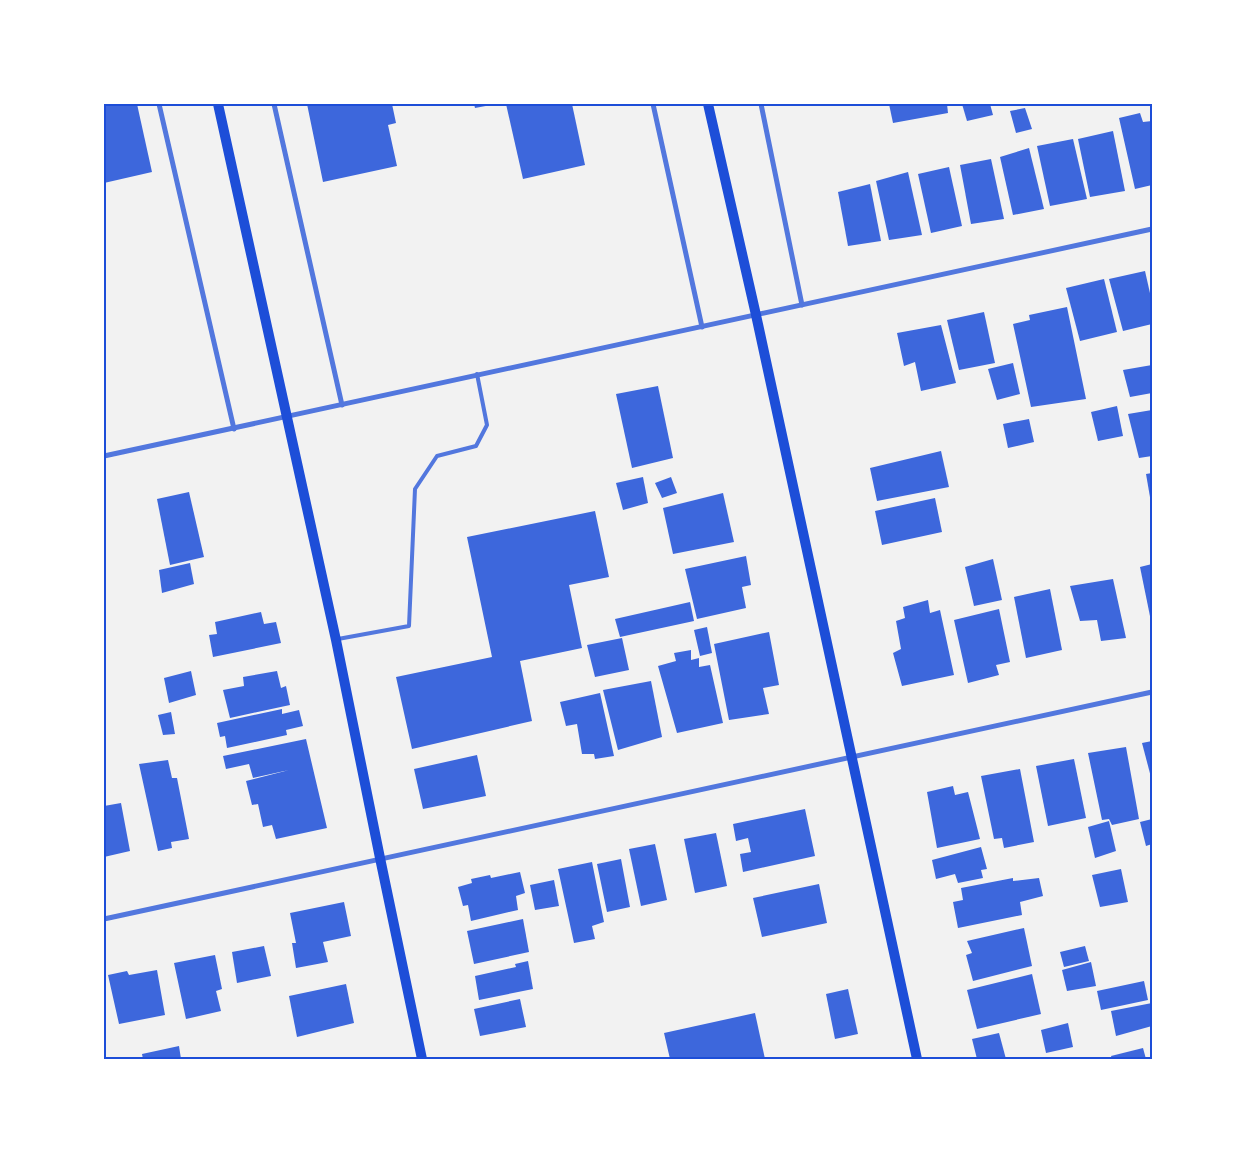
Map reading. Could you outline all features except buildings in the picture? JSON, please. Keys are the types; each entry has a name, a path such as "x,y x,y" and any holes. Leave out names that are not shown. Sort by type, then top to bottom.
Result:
{"main road":[{"path":"218,104 336,640 422,1059"},
{"path":"708,104 756,315 917,1059"}],"street":[{"path":"159,104 234,428"},
{"path":"274,104 342,405"},
{"path":"654,104 702,327"},
{"path":"761,104 802,305"},
{"path":"104,456 477,374 1152,230"},
{"path":"104,919 1152,692"}],"lane":[{"path":"336,640 409,626 416,489 437,456 476,446 480,439 487,425 477,374"}]}
